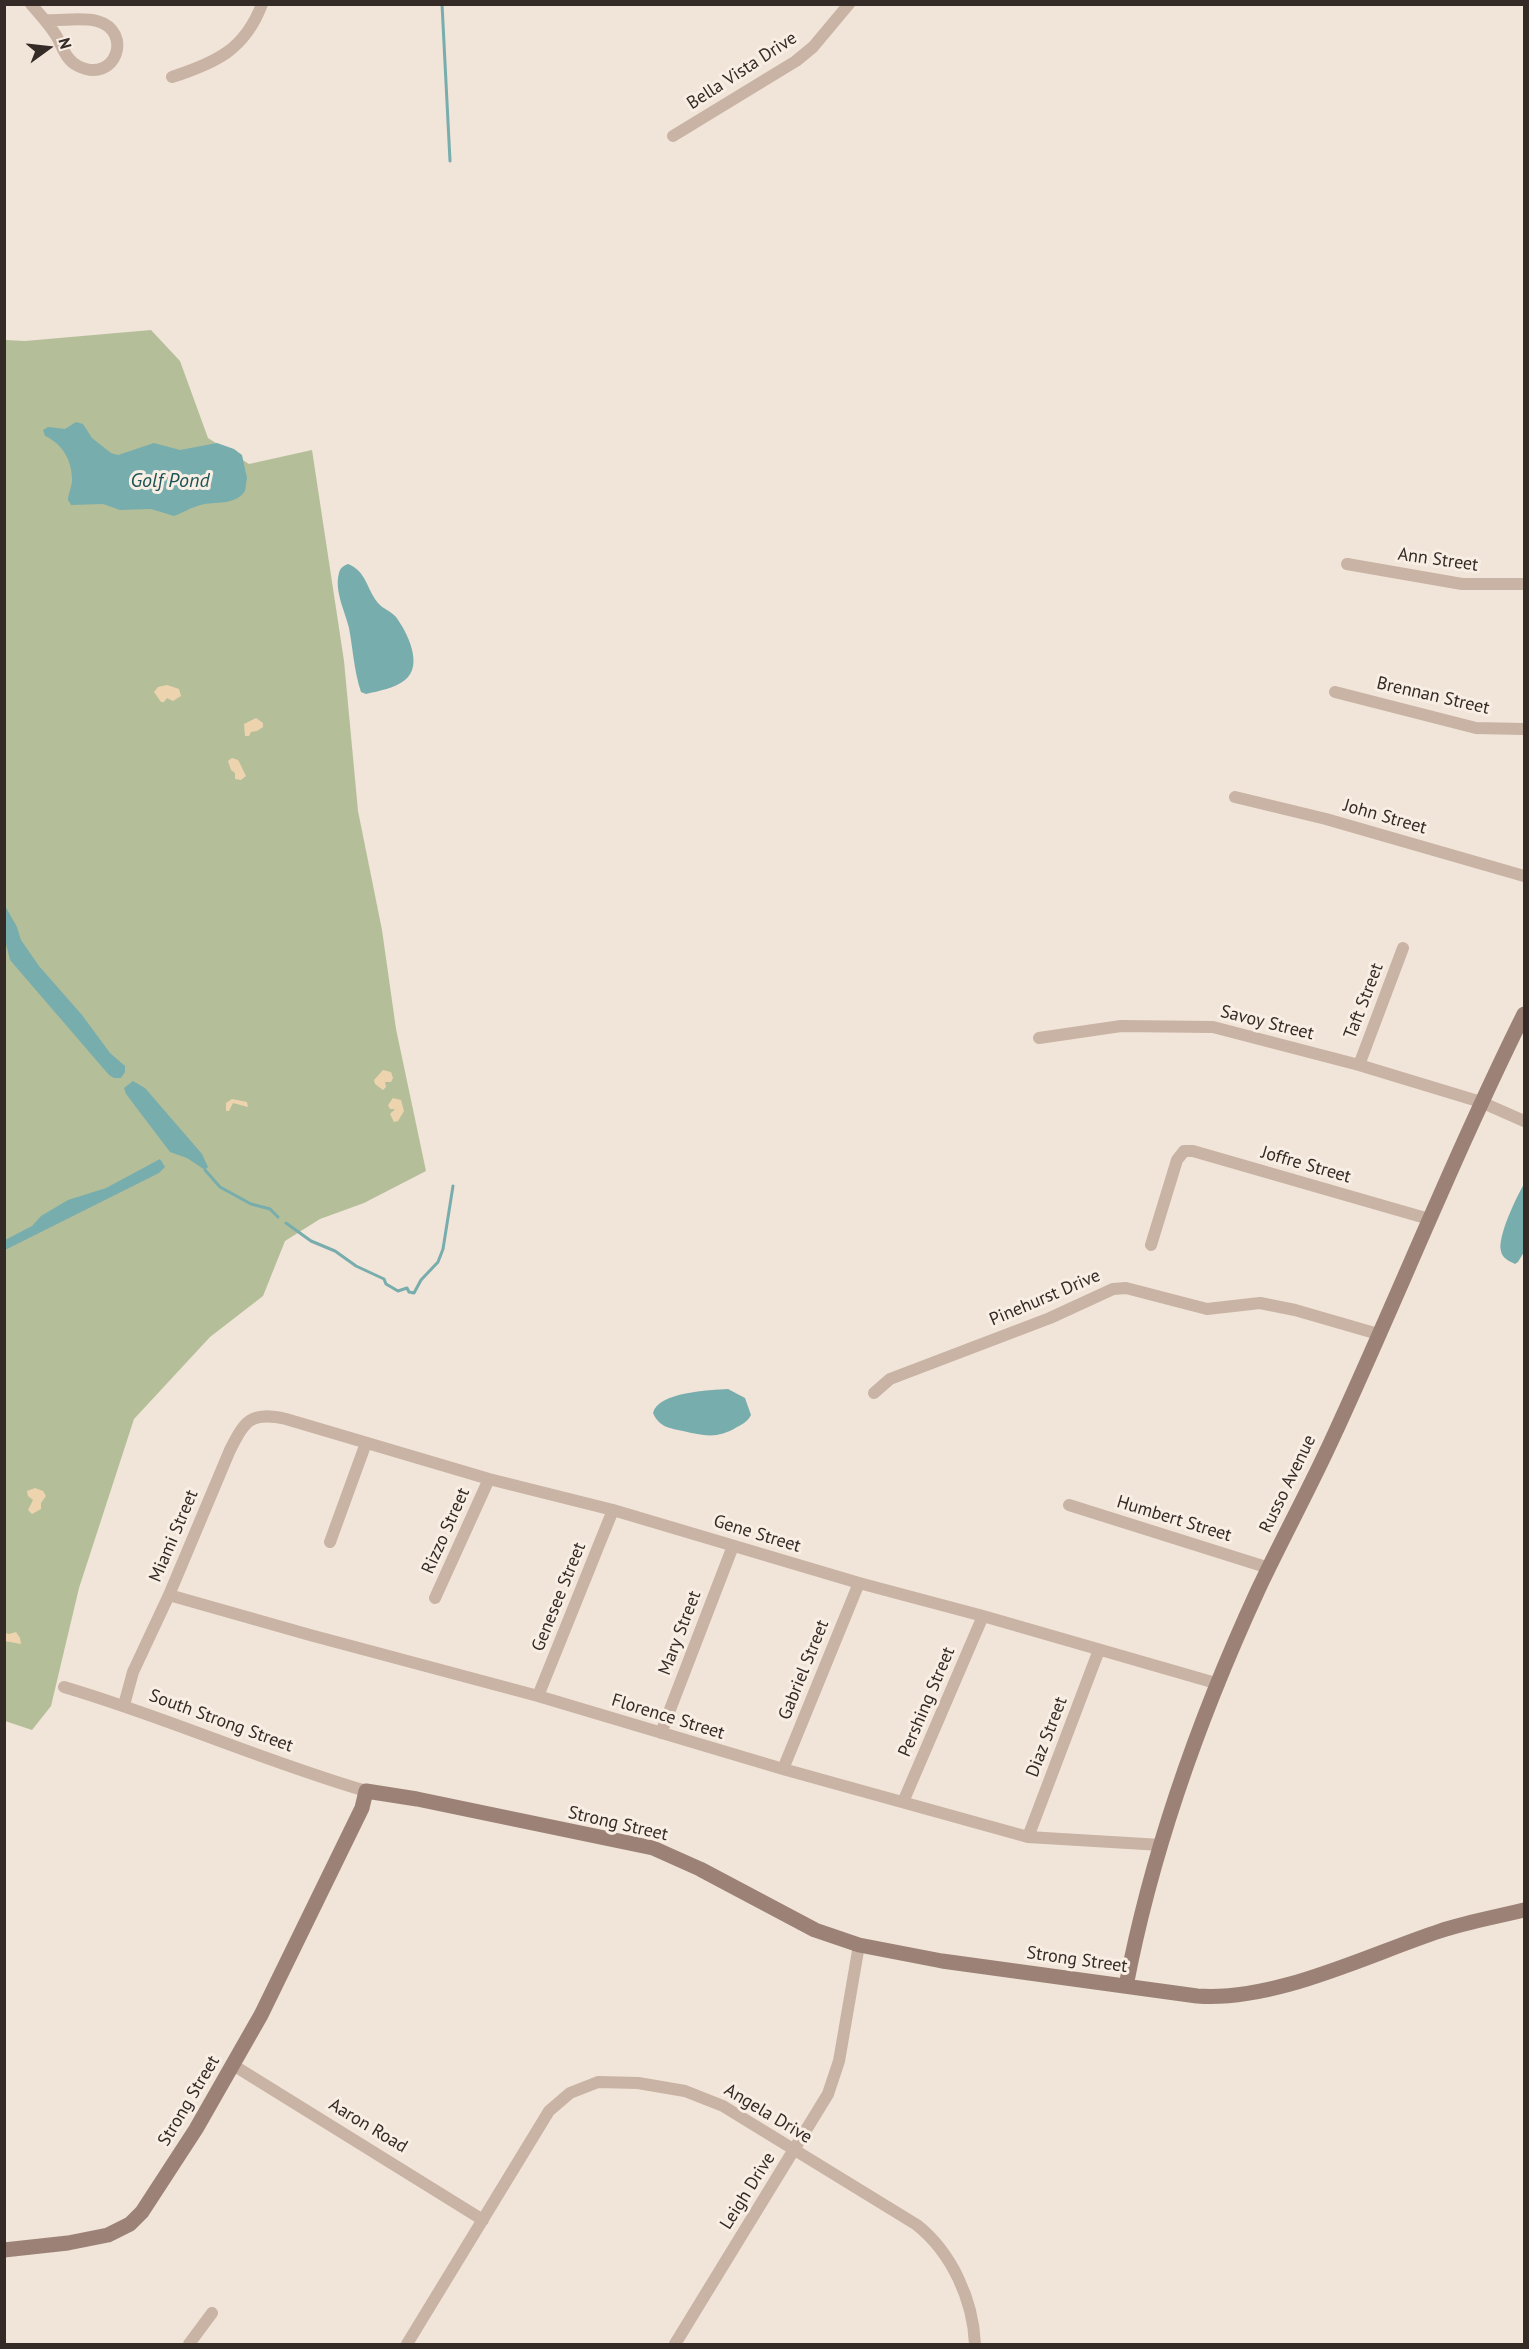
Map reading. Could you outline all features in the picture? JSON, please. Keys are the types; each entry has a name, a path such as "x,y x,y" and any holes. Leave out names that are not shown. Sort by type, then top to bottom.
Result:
{"street":[{"path":"31,4 46,20 66,55 78,66 99,69 111,64 115,59 118,43 110,29 99,22 81,19 46,20"},
{"path":"172,77 205,66 228,54 244,37 262,4"},
{"name":"Bella Vista Drive","path":"674,136 796,61 813,46 849,4"},
{"name":"Ann Street","path":"1347,564 1462,584 1524,584"},
{"name":"Brennan Street","path":"1335,692 1476,728 1524,729"},
{"name":"John Street","path":"1235,797 1326,819 1524,876"},
{"name":"Taft Street","path":"1359,1065 1403,948"},
{"name":"Russo Avenue","path":"1126,1986 1143,1909 1161,1845 1175,1800 1219,1684 1269,1568 1325,1455 1481,1102 1524,1014"},
{"name":"Savoy Street","path":"1039,1038 1121,1026 1213,1027 1359,1065 1481,1102 1524,1121"},
{"name":"Joffre Street","path":"1151,1245 1177,1160 1184,1151 1193,1151 1429,1219"},
{"name":"Pinehurst Drive","path":"874,1393 890,1379 1050,1318 1113,1289 1126,1288 1207,1309 1260,1303 1295,1310 1378,1334"},
{"name":"Miami Street","path":"124,1705 134,1672 230,1450 241,1430 249,1420 259,1416 285,1419"},
{"name":"Gene Street","path":"285,1419 489,1479 613,1510 859,1583 1219,1684"},
{"path":"330,1542 366,1443"},
{"name":"Rizzo Street","path":"435,1598 489,1479"},
{"name":"Humbert Street","path":"1069,1505 1269,1568"},
{"name":"Genesee Street","path":"538,1696 613,1510"},
{"name":"Mary Street","path":"661,1733 733,1546"},
{"name":"Gabriel Street","path":"783,1769 859,1583"},
{"name":"Florence Street","path":"169,1595 538,1696 783,1769 1028,1837 1161,1845"},
{"name":"Pershing Street","path":"903,1802 983,1616"},
{"name":"Diaz Street","path":"1028,1837 1099,1650"},
{"name":"South Strong Street","path":"64,1687 124,1705 246,1751 366,1791"},
{"name":"Strong Street","path":"4,2250 88,2240 108,2235 129,2224 154,2197 233,2066 283,1972 362,1808 366,1791 417,1798 653,1848 700,1869 815,1930 859,1946 942,1961 1209,1997 1250,1993 1333,1969 1440,1931 1524,1910"},
{"name":"Leigh Drive","path":"675,2344 828,2094 835,2077 859,1946"},
{"name":"Aaron Road","path":"233,2066 483,2220"},
{"name":"Angela Drive","path":"407,2344 549,2111 570,2093 598,2082 638,2083 685,2091 704,2097 723,2106 925,2232 948,2260 962,2286 971,2312 975,2344"},
{"path":"189,2344 212,2313"}],"green space":[{"path":"151,330 180,361 208,438 249,464 312,450 344,661 358,811 382,930 396,1029 426,1171 364,1203 320,1219 285,1241 263,1296 210,1337 134,1419 79,1588 51,1706 32,1730 5,1721 5,340 25,341"}],"sand":[{"path":"167,685 179,689 181,696 173,701 167,698 161,702 154,692 158,687"},
{"path":"256,718 263,723 263,727 245,736 244,724"},
{"path":"232,758 238,760 246,776 241,780 235,779 235,773 231,770 228,761"},
{"path":"383,1070 391,1072 393,1078 391,1082 385,1082 386,1087 383,1090 375,1084 374,1080"},
{"path":"393,1098 401,1100 404,1111 398,1121 394,1122 390,1114 395,1109 390,1109 388,1105"},
{"path":"232,1099 247,1102 248,1107 233,1103 229,1111 226,1111 226,1103"},
{"path":"35,1488 43,1491 46,1496 41,1503 41,1509 32,1514 28,1510 33,1500 28,1496 27,1491"},
{"path":"16,1632 21,1644 5,1641 5,1633"}],"water":[{"name":"Golf Pond","path":"76,422 83,424 92,438 111,453 118,455 154,443 180,450 217,443 234,449 242,455 247,478 245,491 236,499 197,506 174,516 151,509 120,510 103,504 71,505 68,500 72,480 68,460 61,448 45,436 43,430 48,427 65,429"},
{"path":"348,564 363,576 378,603 396,617 412,648 413,666 411,674 405,680 392,687 366,694 361,692 349,628 338,587 340,570"},
{"path":"4,904 17,927 21,940 39,966 82,1015 110,1053 125,1066 125,1072 121,1078 109,1075 10,960 5,940"},
{"path":"133,1081 145,1088 202,1154 208,1167 205,1170 187,1158 170,1152 126,1094 124,1088"},
{"path":"160,1159 165,1167 159,1173 5,1250 5,1240 32,1226 41,1216 68,1200 106,1188"},
{"path":"1524,1184 1524,1252 1515,1264 1503,1256 1502,1236 1508,1217"},
{"path":"728,1389 745,1398 751,1415 743,1424 724,1433 704,1435 669,1428 661,1424 653,1413 657,1406 674,1396 698,1391"}],"waterway":[{"path":"442,4 450,161"},
{"path":"205,1170 220,1187 251,1204 270,1209 278,1217"},
{"path":"286,1223 311,1241 335,1251 356,1266 384,1279 386,1284 398,1291 407,1288 409,1292 414,1293 421,1280 438,1262 443,1249 453,1186"}]}
